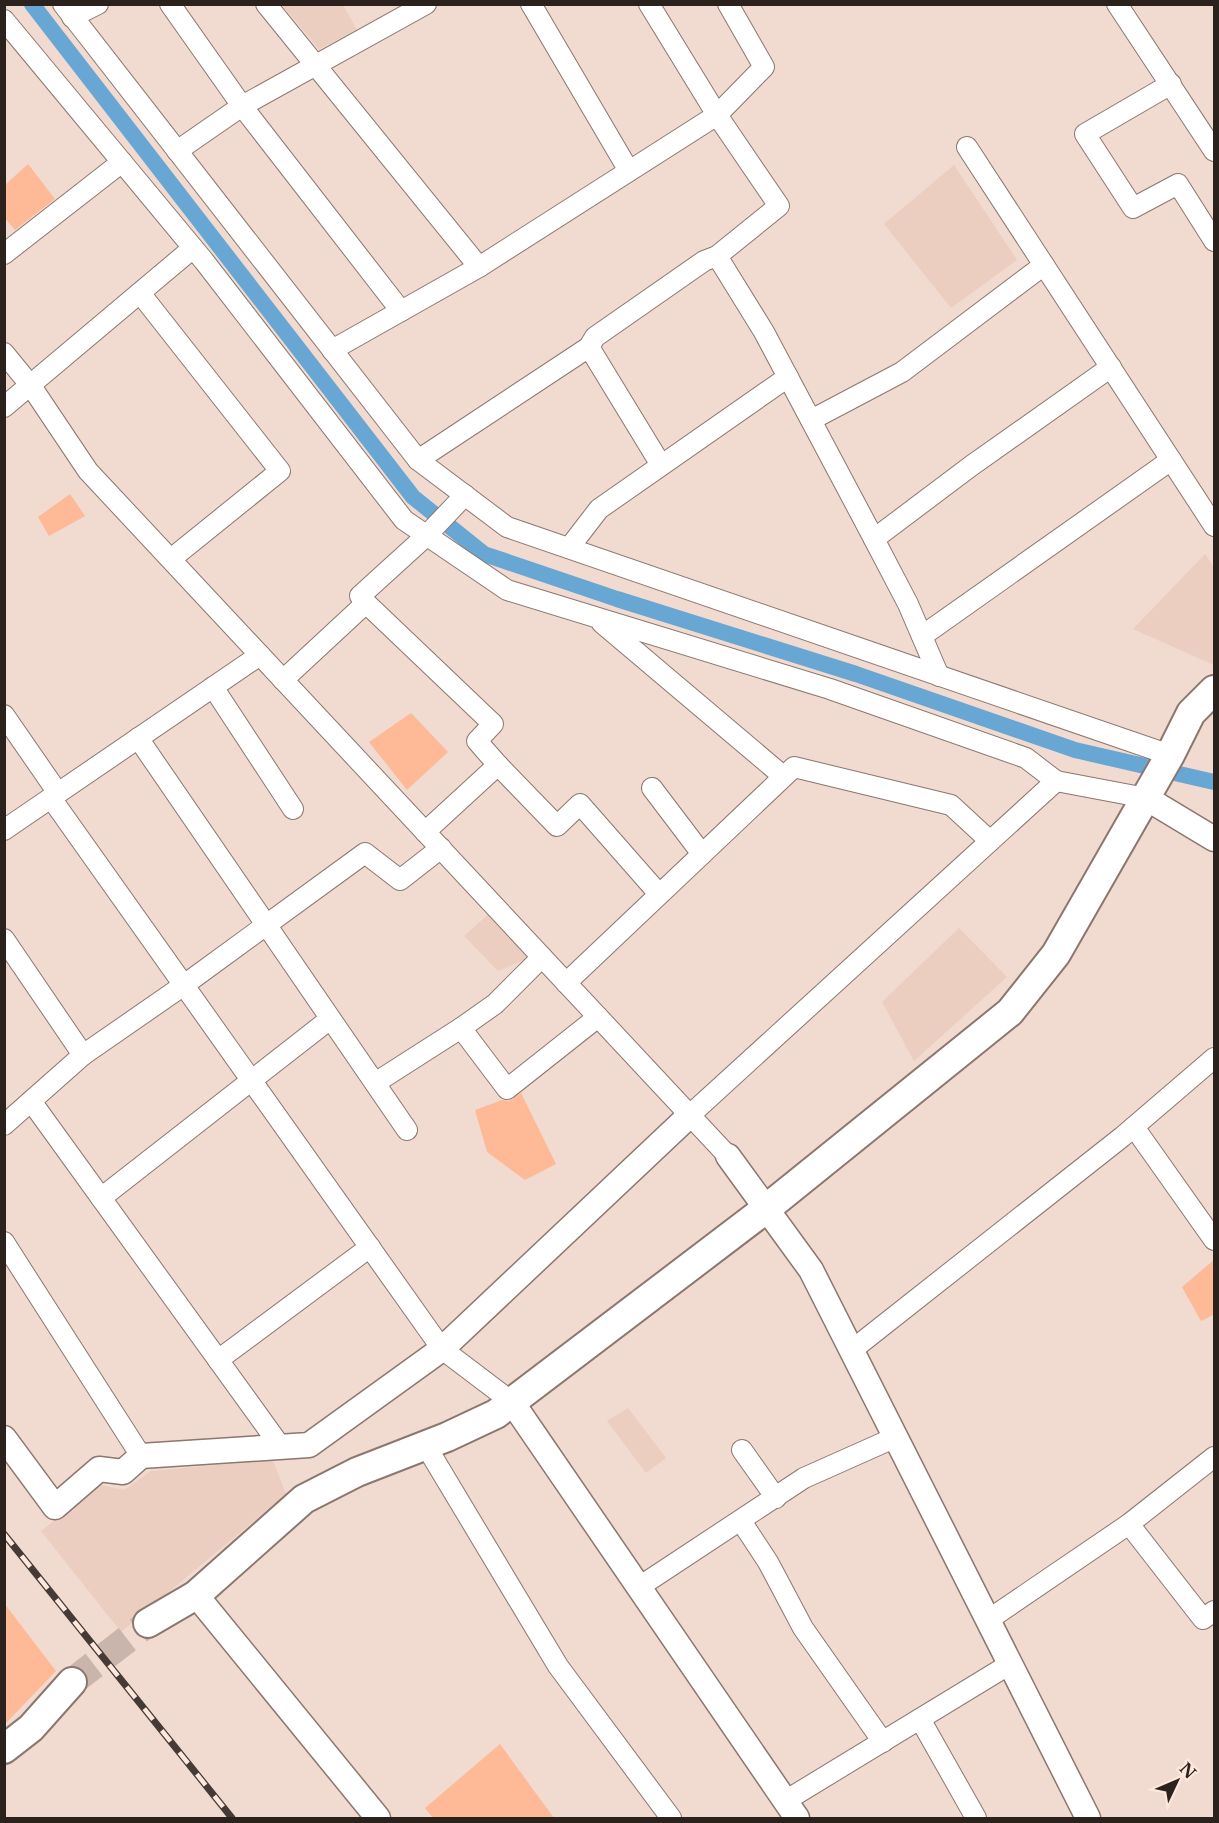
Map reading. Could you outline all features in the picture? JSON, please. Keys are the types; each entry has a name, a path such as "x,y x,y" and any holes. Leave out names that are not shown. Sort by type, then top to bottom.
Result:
{"main road":[{"path":"148,1623 196,1595 304,1498 357,1472 426,1446 496,1414 767,1208 1010,1012 1056,954 1170,755 1191,712 1215,690"},
{"path":"4,1749 31,1728 72,1682"}],"street":[{"path":"98,4 67,11 418,460 507,527 1170,755"},
{"path":"170,4 242,106 401,311"},
{"path":"266,4 479,267"},
{"path":"177,151 242,106 426,4"},
{"path":"531,4 629,171"},
{"path":"418,460 589,347 595,338 704,261 717,256 778,206 717,115 649,4"},
{"path":"332,350 479,267 717,115 764,67 728,4"},
{"path":"1117,4 1215,151"},
{"path":"4,20 193,248 404,520 426,536 507,590 830,689 1026,758 1056,781 1146,798 1215,839"},
{"path":"1171,84 1085,134 1133,208 1178,184 1215,241"},
{"path":"967,147 1215,526"},
{"path":"4,254 123,162"},
{"path":"4,407 193,248"},
{"path":"717,256 764,332 908,603 939,676"},
{"path":"811,420 902,372 1044,265"},
{"path":"140,293 280,471 171,559"},
{"path":"589,347 661,465"},
{"path":"4,354 31,386 88,471 728,1156 767,1208 811,1270 1088,1818"},
{"path":"874,539 971,466 1111,367"},
{"path":"569,548 599,509 788,377"},
{"path":"922,636 1171,460"},
{"path":"465,495 426,536 360,596 493,724 477,741 557,826 580,804 659,894"},
{"path":"284,680 366,603"},
{"path":"594,617 783,776"},
{"path":"4,830 260,655"},
{"path":"213,687 293,809"},
{"path":"4,715 54,795 184,985 442,1349 512,1402 791,1810 883,1742 1010,1664"},
{"path":"138,738 407,1130"},
{"path":"425,832 498,765"},
{"path":"566,983 794,767 951,805 990,841"},
{"path":"4,1438 55,1508 99,1469 123,1472 141,1456 309,1445 442,1349 690,1115 1056,781"},
{"path":"651,788 702,854"},
{"path":"4,1125 83,1055 184,985 365,853 400,880 441,848"},
{"path":"4,939 83,1055"},
{"path":"375,1083 495,1004 542,957"},
{"path":"461,1028 507,1089 598,1017"},
{"path":"101,1198 330,1019"},
{"path":"852,1350 1134,1127 1215,1058"},
{"path":"31,1101 281,1447"},
{"path":"1134,1127 1215,1240"},
{"path":"4,1242 141,1456"},
{"path":"218,1360 370,1247"},
{"path":"639,1587 804,1478 896,1437"},
{"path":"426,1446 558,1666 671,1818"},
{"path":"742,1450 776,1498"},
{"path":"988,1620 1129,1524 1215,1457"},
{"path":"741,1521 768,1563 803,1628 883,1742"},
{"path":"1129,1524 1203,1619 1215,1611"},
{"path":"196,1595 378,1818"},
{"path":"920,1719 976,1818"}],"shaded area":[{"path":"282,5 343,5 357,30 319,49"},
{"path":"954,165 1017,260 951,308 884,224"},
{"path":"1205,554 1214,567 1214,665 1133,629"},
{"path":"493,910 531,957 498,971 464,936"},
{"path":"959,928 1007,977 914,1061 882,1002"},
{"path":"628,1408 666,1458 646,1473 607,1421"},
{"path":"273,1460 286,1494 121,1632 41,1531 101,1485 124,1490 151,1471"}],"building":[{"path":"28,164 55,199 15,230 4,217 4,186"},
{"path":"70,494 85,516 49,536 38,517"},
{"path":"411,713 448,752 407,790 369,742"},
{"path":"521,1093 556,1164 525,1180 487,1152 475,1110 502,1100 509,1101"},
{"path":"1215,1259 1215,1314 1201,1321 1182,1287"},
{"path":"4,1603 56,1671 4,1725"},
{"path":"500,1744 554,1818 433,1818 425,1808"}],"waterway":[{"path":"32,4 413,497 484,554 617,599 856,674 1075,750 1214,782"}],"tunnel":[{"path":"72,1682 148,1623"}],"railway":[{"path":"4,1534 232,1818"}]}
